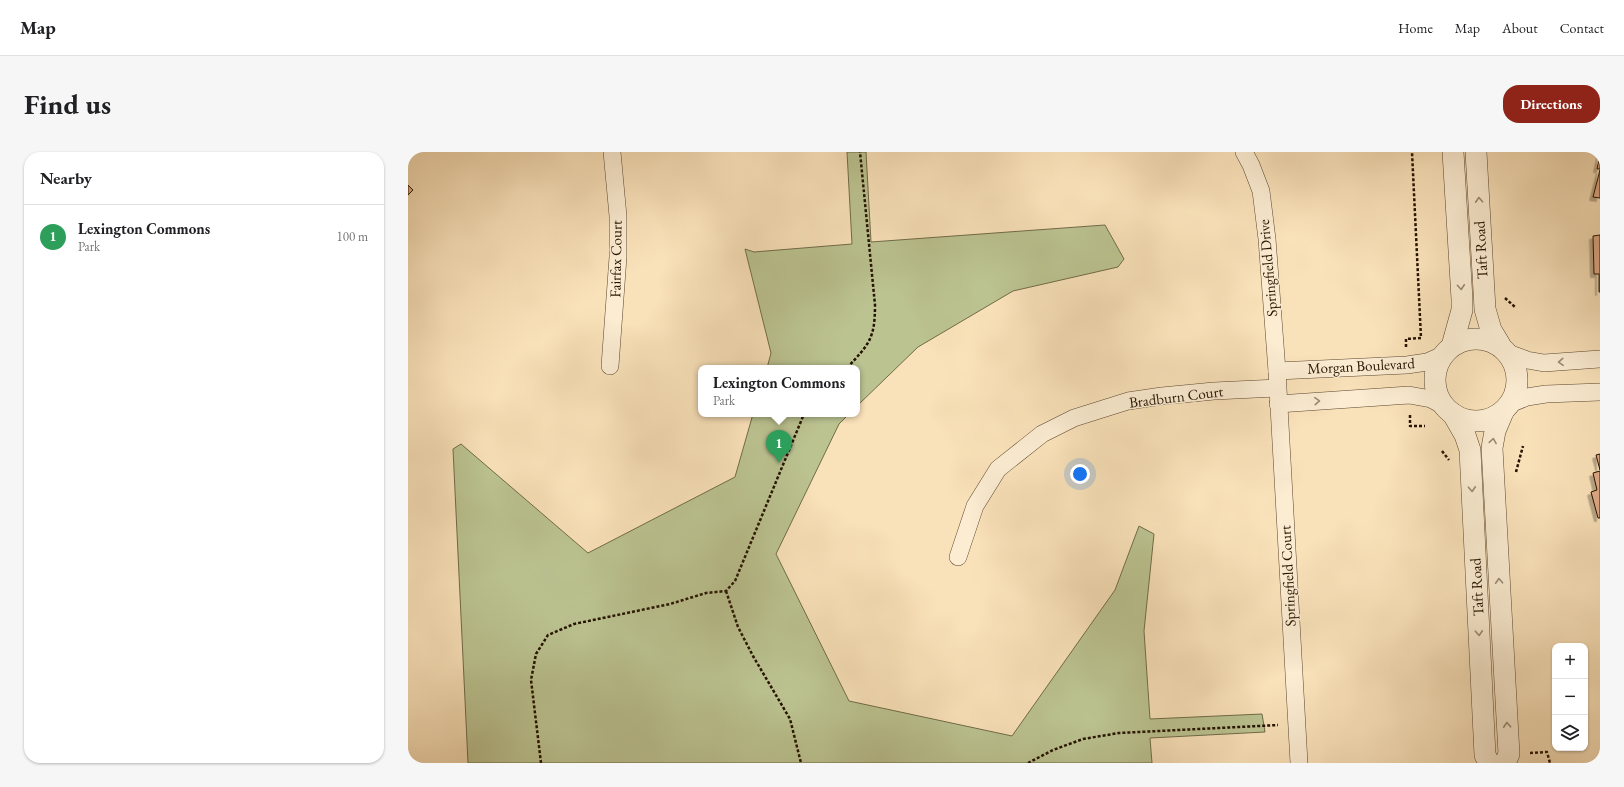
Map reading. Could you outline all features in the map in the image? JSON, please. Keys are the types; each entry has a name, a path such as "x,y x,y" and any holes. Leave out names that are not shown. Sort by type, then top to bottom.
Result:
{"street":[{"name":"Fairfax Court","path":"610,366 618,257 618,216 612,152"},
{"name":"Springfield Drive","path":"1244,152 1251,165 1261,191 1267,239 1278,396"},
{"name":"Taft Road","path":"1448,350 1462,310 1453,152"},
{"name":"Taft Road","path":"1476,152 1485,309 1491,330 1504,349"},
{"path":"1448,410 1437,395 1434,379 1437,366 1448,350 1464,340 1477,338 1490,340 1504,349 1527,360 1544,363 1600,359"},
{"path":"1504,349 1514,362 1518,377 1516,392 1507,408"},
{"name":"Morgan Boulevard","path":"1277,371 1407,365 1427,362 1448,350"},
{"path":"1278,396 1409,395 1431,400 1465,420 1479,421 1492,418 1527,397 1546,394 1600,392"},
{"name":"Bradburn Court","path":"958,557 975,506 998,469 1042,434 1074,418 1128,401 1177,394 1278,396"},
{"name":"Springfield Court","path":"1278,396 1299,763"},
{"name":"Taft Road","path":"1506,763 1509,754 1492,448 1495,431 1507,408"},
{"name":"Taft Road","path":"1448,410 1465,434 1470,450 1486,755 1489,763"}],"path":[{"path":"849,365 867,346 875,326 875,305 860,152"},
{"path":"1406,339 1421,338 1412,152"},
{"path":"541,763 531,680 536,654 548,635 574,624 670,604 706,593 726,591 735,581 803,417"},
{"path":"1410,426 1425,426"},
{"path":"726,591 738,627 790,719 801,763"},
{"path":"1028,763 1053,750 1083,739 1120,733 1297,724"},
{"path":"1527,753 1547,752 1550,763"}],"green space":[{"path":"847,152 866,152 871,242 1105,225 1124,259 1118,267 1013,291 918,347 860,403 860,365 768,365 771,353 745,249 754,252 852,244"},
{"path":"752,417 846,417 839,424 776,554 849,701 1012,736 1115,590 1139,526 1154,534 1144,631 1150,719 1262,714 1265,732 1150,738 1152,763 468,763 453,449 461,444 588,553 735,477"}],"building":[{"path":"1600,155 1600,169 1597,169"},
{"path":"1600,170 1600,198 1593,197"},
{"path":"408,185 413,190 408,195"},
{"path":"1600,235 1599,292 1599,274 1594,274 1593,236"},
{"path":"1600,454 1600,470 1596,455"},
{"path":"1600,471 1600,518 1598,518 1591,492 1597,490 1593,473"}],"place":[{"name":"Lexington Commons","path":"779,463"}]}
